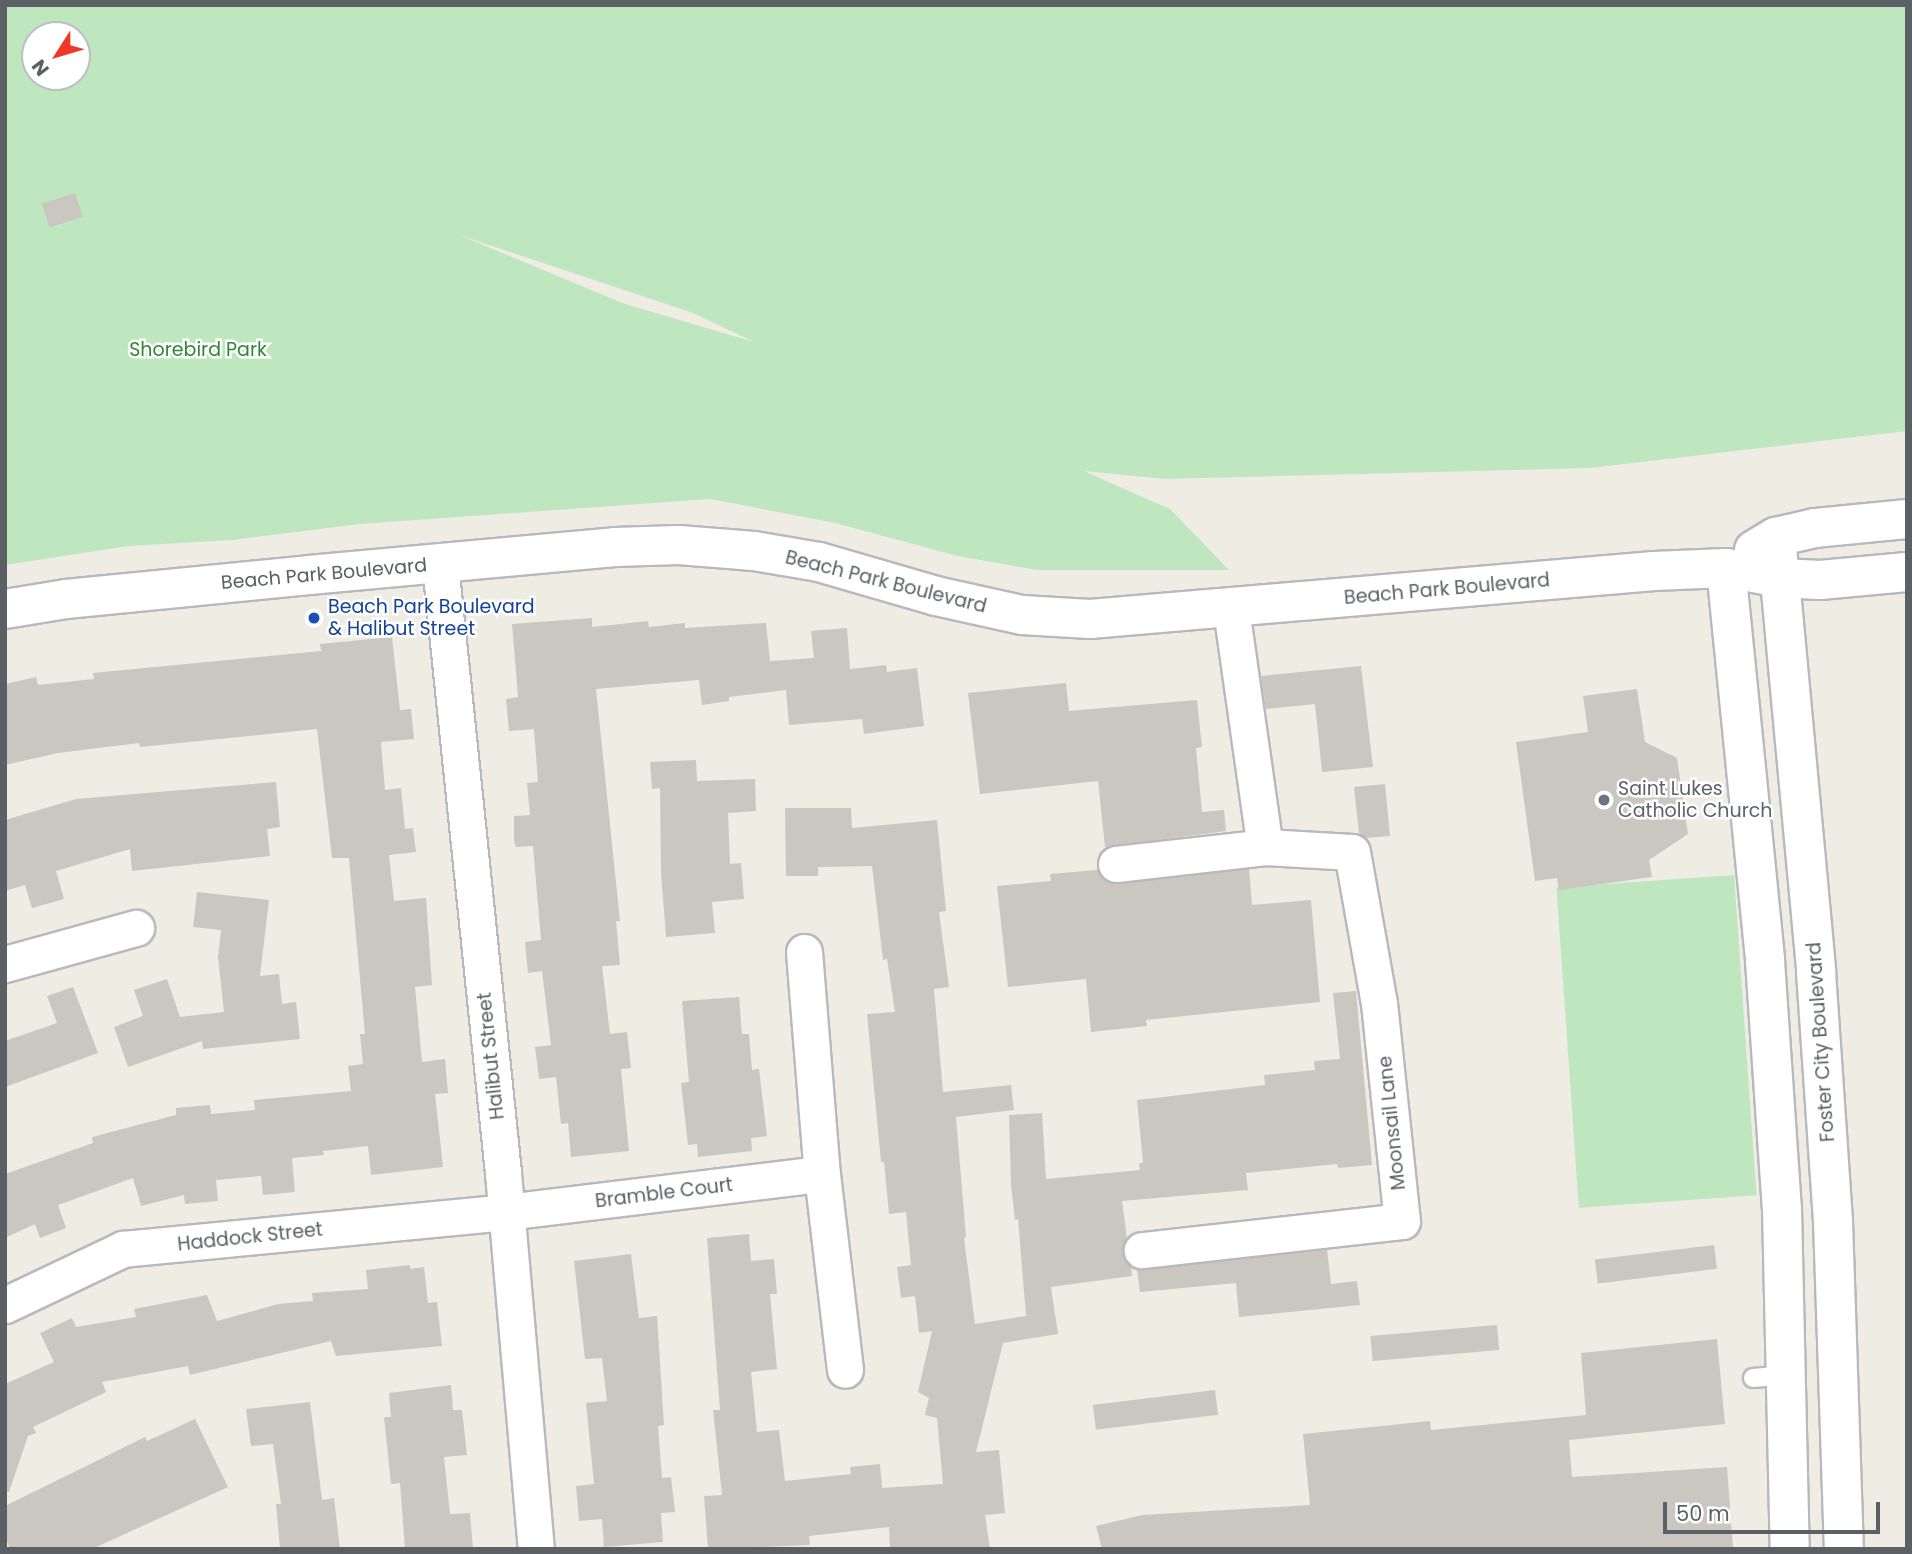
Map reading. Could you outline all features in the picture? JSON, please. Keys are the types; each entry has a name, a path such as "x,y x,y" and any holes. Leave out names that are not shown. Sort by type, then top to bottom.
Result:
{"main road":[{"name":"Beach Park Boulevard","path":"1726,568 1776,537 1815,528 1907,519"},
{"name":"Foster City Boulevard","path":"1776,537 1816,971 1832,1207 1844,1549"},
{"name":"Beach Park Boulevard","path":"5,609 66,599 602,548 679,545 754,551 819,562 936,596 1022,615 1090,619 1231,609 1461,587 1726,568 1781,578 1820,580 1907,572"},
{"path":"1726,568 1765,961 1782,1209 1769,1376 1790,1549"}],"street":[{"name":"Halibut Street","path":"440,564 506,1212 536,1549"},
{"path":"1231,609 1265,847"},
{"name":"Moonsail Lane","path":"1116,864 1265,847 1352,852 1379,1003 1402,1221 1142,1250"},
{"path":"5,964 136,928"},
{"path":"804,952 822,1174 845,1370"},
{"name":"Bramble Court","path":"506,1212 822,1174"},
{"name":"Haddock Street","path":"5,1306 123,1250 506,1212"}],"green space":[{"name":"Shorebird Park","path":"5,5 1907,5 1907,431 1590,468 1165,479 1084,471 1170,509 1229,570 1037,570 958,556 835,523 710,499 360,524 232,540 129,546 5,565","holes":["459,235 693,313 754,342 625,304"]},
{"path":"1734,875 1756,1195 1579,1208 1556,887"}],"building":[{"path":"75,193 83,217 49,228 42,204"},
{"path":"592,618 592,627 648,621 649,627 685,623 685,628 766,623 770,661 814,658 811,631 847,628 850,669 886,665 887,672 917,668 924,726 864,734 862,719 789,725 786,690 729,697 729,701 702,705 699,680 596,689 620,921 616,921 620,965 602,966 610,1034 627,1032 631,1068 621,1069 629,1151 571,1157 568,1123 561,1124 556,1077 539,1079 535,1047 551,1045 542,971 528,973 525,942 541,940 533,846 516,847 514,841 514,816 530,815 527,783 538,782 534,729 509,731 506,699 518,697 512,624"},
{"path":"392,637 400,710 411,709 414,739 381,742 385,790 401,788 405,829 413,828 416,852 389,855 394,901 426,898 432,985 415,987 422,1062 445,1059 448,1093 435,1094 443,1167 371,1175 368,1146 323,1151 324,1155 292,1158 295,1192 263,1195 261,1176 216,1180 218,1201 185,1204 184,1195 141,1206 133,1178 58,1205 66,1228 40,1238 35,1224 5,1238 5,1174 93,1143 92,1137 176,1115 176,1108 210,1105 211,1114 255,1110 254,1100 351,1091 348,1066 363,1064 360,1034 365,1034 349,858 332,858 317,729 140,747 139,743 58,753 5,765 5,684 36,677 38,685 94,679 93,673 321,651 320,644"},
{"path":"1361,666 1373,767 1322,772 1315,704 1266,709 1261,676"},
{"path":"1066,683 1069,711 1197,700 1202,747 1196,748 1202,812 1224,810 1226,831 1105,847 1098,781 980,794 968,693"},
{"name":"Saint Lukes Catholic Church","path":"1637,689 1645,742 1677,758 1688,834 1649,860 1652,877 1559,890 1557,878 1535,881 1516,742 1588,732 1583,696"},
{"path":"696,760 697,781 755,779 756,811 728,813 730,864 741,863 744,899 712,902 715,933 666,937 661,872 660,788 652,789 650,762"},
{"path":"276,782 280,827 267,829 270,856 132,871 130,849 56,871 64,899 32,908 25,885 5,891 5,820 76,799"},
{"path":"1385,784 1390,836 1366,838 1359,833 1354,787"},
{"path":"785,808 851,808 852,828 937,820 946,911 939,912 949,987 934,989 943,1092 1011,1085 1014,1110 956,1117 964,1238 975,1324 1026,1316 1018,1219 1015,1220 1011,1185 1009,1115 1042,1113 1046,1179 1140,1170 1139,1163 1143,1163 1137,1100 1265,1085 1264,1075 1315,1070 1314,1061 1340,1059 1333,993 1356,991 1372,1165 1338,1168 1337,1164 1246,1173 1248,1190 1122,1201 1127,1238 1122,1253 1131,1266 1132,1276 1051,1287 1058,1334 1003,1343 976,1452 999,1450 1005,1513 985,1515 990,1549 890,1549 889,1527 809,1536 810,1545 708,1549 704,1496 722,1495 713,1410 720,1410 707,1238 749,1234 751,1261 774,1259 777,1294 770,1294 777,1369 751,1372 757,1432 779,1430 785,1481 851,1474 850,1467 880,1464 882,1488 943,1484 937,1418 925,1415 929,1398 918,1392 932,1331 919,1333 915,1296 901,1298 897,1267 911,1265 906,1212 889,1214 884,1162 881,1162 867,1014 895,1012 887,959 883,960 872,866 818,867 818,876 786,876"},
{"path":"1249,869 1252,905 1311,900 1320,1002 1146,1020 1147,1026 1091,1032 1086,979 1008,987 997,886 1051,881 1050,874 1097,870 1107,882 1118,884"},
{"path":"197,892 269,900 260,976 279,974 282,1004 296,1002 300,1039 203,1049 202,1041 128,1067 114,1027 143,1016 134,990 167,979 180,1017 224,1012 218,957 221,930 193,927"},
{"path":"73,987 98,1053 5,1087 5,1041 57,1023 47,996"},
{"path":"739,997 742,1034 749,1034 752,1070 759,1069 767,1136 751,1138 752,1151 698,1157 697,1144 688,1145 681,1083 689,1082 682,1001"},
{"path":"1714,1245 1717,1269 1598,1283 1595,1260"},
{"path":"1327,1250 1331,1284 1357,1281 1360,1305 1239,1317 1236,1283 1140,1292 1137,1269"},
{"path":"631,1254 639,1318 657,1316 664,1425 658,1426 662,1478 671,1477 675,1512 661,1513 663,1542 604,1547 602,1519 579,1521 576,1486 594,1484 586,1403 607,1401 602,1358 585,1359 574,1261"},
{"path":"410,1265 410,1269 424,1267 428,1303 437,1302 442,1346 336,1356 331,1341 190,1375 188,1366 102,1382 106,1392 33,1427 36,1433 28,1436 9,1492 5,1491 5,1384 54,1362 40,1333 72,1318 76,1327 136,1317 134,1309 207,1295 217,1321 278,1304 313,1301 312,1293 368,1289 366,1270"},
{"path":"1497,1325 1499,1350 1373,1361 1370,1336"},
{"path":"1717,1339 1725,1424 1569,1440 1572,1477 1727,1467 1733,1548 1102,1549 1096,1526 1142,1515 1310,1505 1303,1434 1430,1421 1431,1430 1586,1415 1581,1353"},
{"path":"451,1385 453,1410 462,1410 467,1455 444,1457 450,1514 470,1513 473,1549 405,1549 400,1483 391,1484 384,1417 391,1417 389,1393"},
{"path":"1215,1390 1218,1415 1096,1430 1093,1405"},
{"path":"310,1402 322,1500 334,1498 340,1549 280,1549 276,1504 281,1504 273,1444 251,1446 246,1409"},
{"path":"195,1419 228,1487 92,1549 10,1549 5,1537 5,1506 145,1437 147,1441"}],"place":[{"name":"Beach Park Boulevard & Halibut Street","path":"314,618"},
{"name":"Saint Lukes Catholic Church","path":"1604,800"}]}
